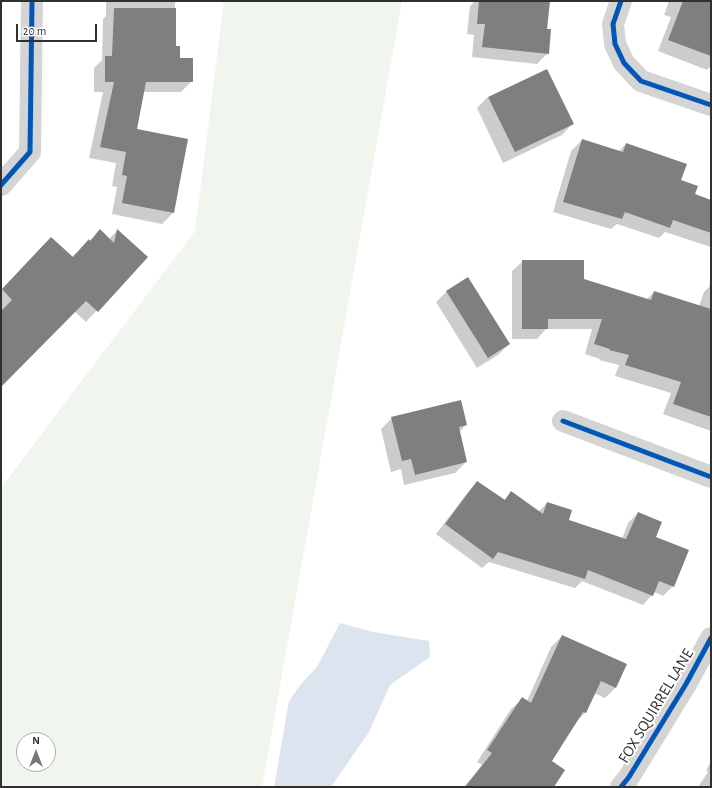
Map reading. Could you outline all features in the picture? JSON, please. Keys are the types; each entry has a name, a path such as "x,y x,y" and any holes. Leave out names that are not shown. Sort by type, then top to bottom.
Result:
{"street":[{"path":"1,185 30,152 32,1"},
{"path":"621,1 613,24 615,44 624,63 641,81 711,105"},
{"path":"563,420 711,477"},
{"name":"FOX SQUIRREL LANE","path":"621,787 629,777 686,684 711,638"}],"shaded area":[{"path":"224,1 402,1 262,787 1,787 1,488 195,231"},
{"path":"340,623 373,632 429,641 430,657 390,685 369,732 331,787 274,787 289,701 301,684 317,667"}],"building":[{"path":"479,1 550,1 547,29 551,29 549,54 482,47 485,24 477,24"},
{"path":"683,1 711,1 711,56 668,40"},
{"path":"114,8 176,8 176,46 180,46 180,58 193,58 193,82 146,82 137,129 188,139 174,213 122,203 127,176 122,175 126,152 100,147 114,82 105,82 105,56 112,56"},
{"path":"547,69 574,124 515,152 488,97"},
{"path":"582,139 623,152 626,143 687,164 681,180 698,186 695,194 711,200 711,233 673,220 670,228 625,212 622,219 563,202"},
{"path":"100,229 114,243 117,229 148,257 98,312 86,301 1,387 1,311 12,300 2,289 51,237 73,257"},
{"path":"522,260 584,260 584,279 651,300 654,291 711,309 711,417 673,404 681,382 625,365 629,355 609,350 610,349 594,344 602,319 548,319 548,329 522,329"},
{"path":"468,277 510,344 488,358 446,291"},
{"path":"461,400 467,425 459,427 467,462 415,475 411,459 402,461 391,417"},
{"path":"477,481 505,500 511,491 543,514 547,502 572,510 569,520 626,539 638,512 662,522 656,537 689,550 674,587 659,581 653,596 588,570 585,579 498,552 493,559 445,524"},
{"path":"562,635 627,664 616,688 601,681 586,713 583,712 552,761 565,770 554,787 465,787 492,753 487,750 522,697 531,703"}],"cycle path":[{"path":"1,185 30,152 32,1"},
{"path":"621,1 613,24 615,44 624,63 641,81 711,105"},
{"path":"563,421 711,477"},
{"path":"621,787 629,777 686,684 711,638"}]}
